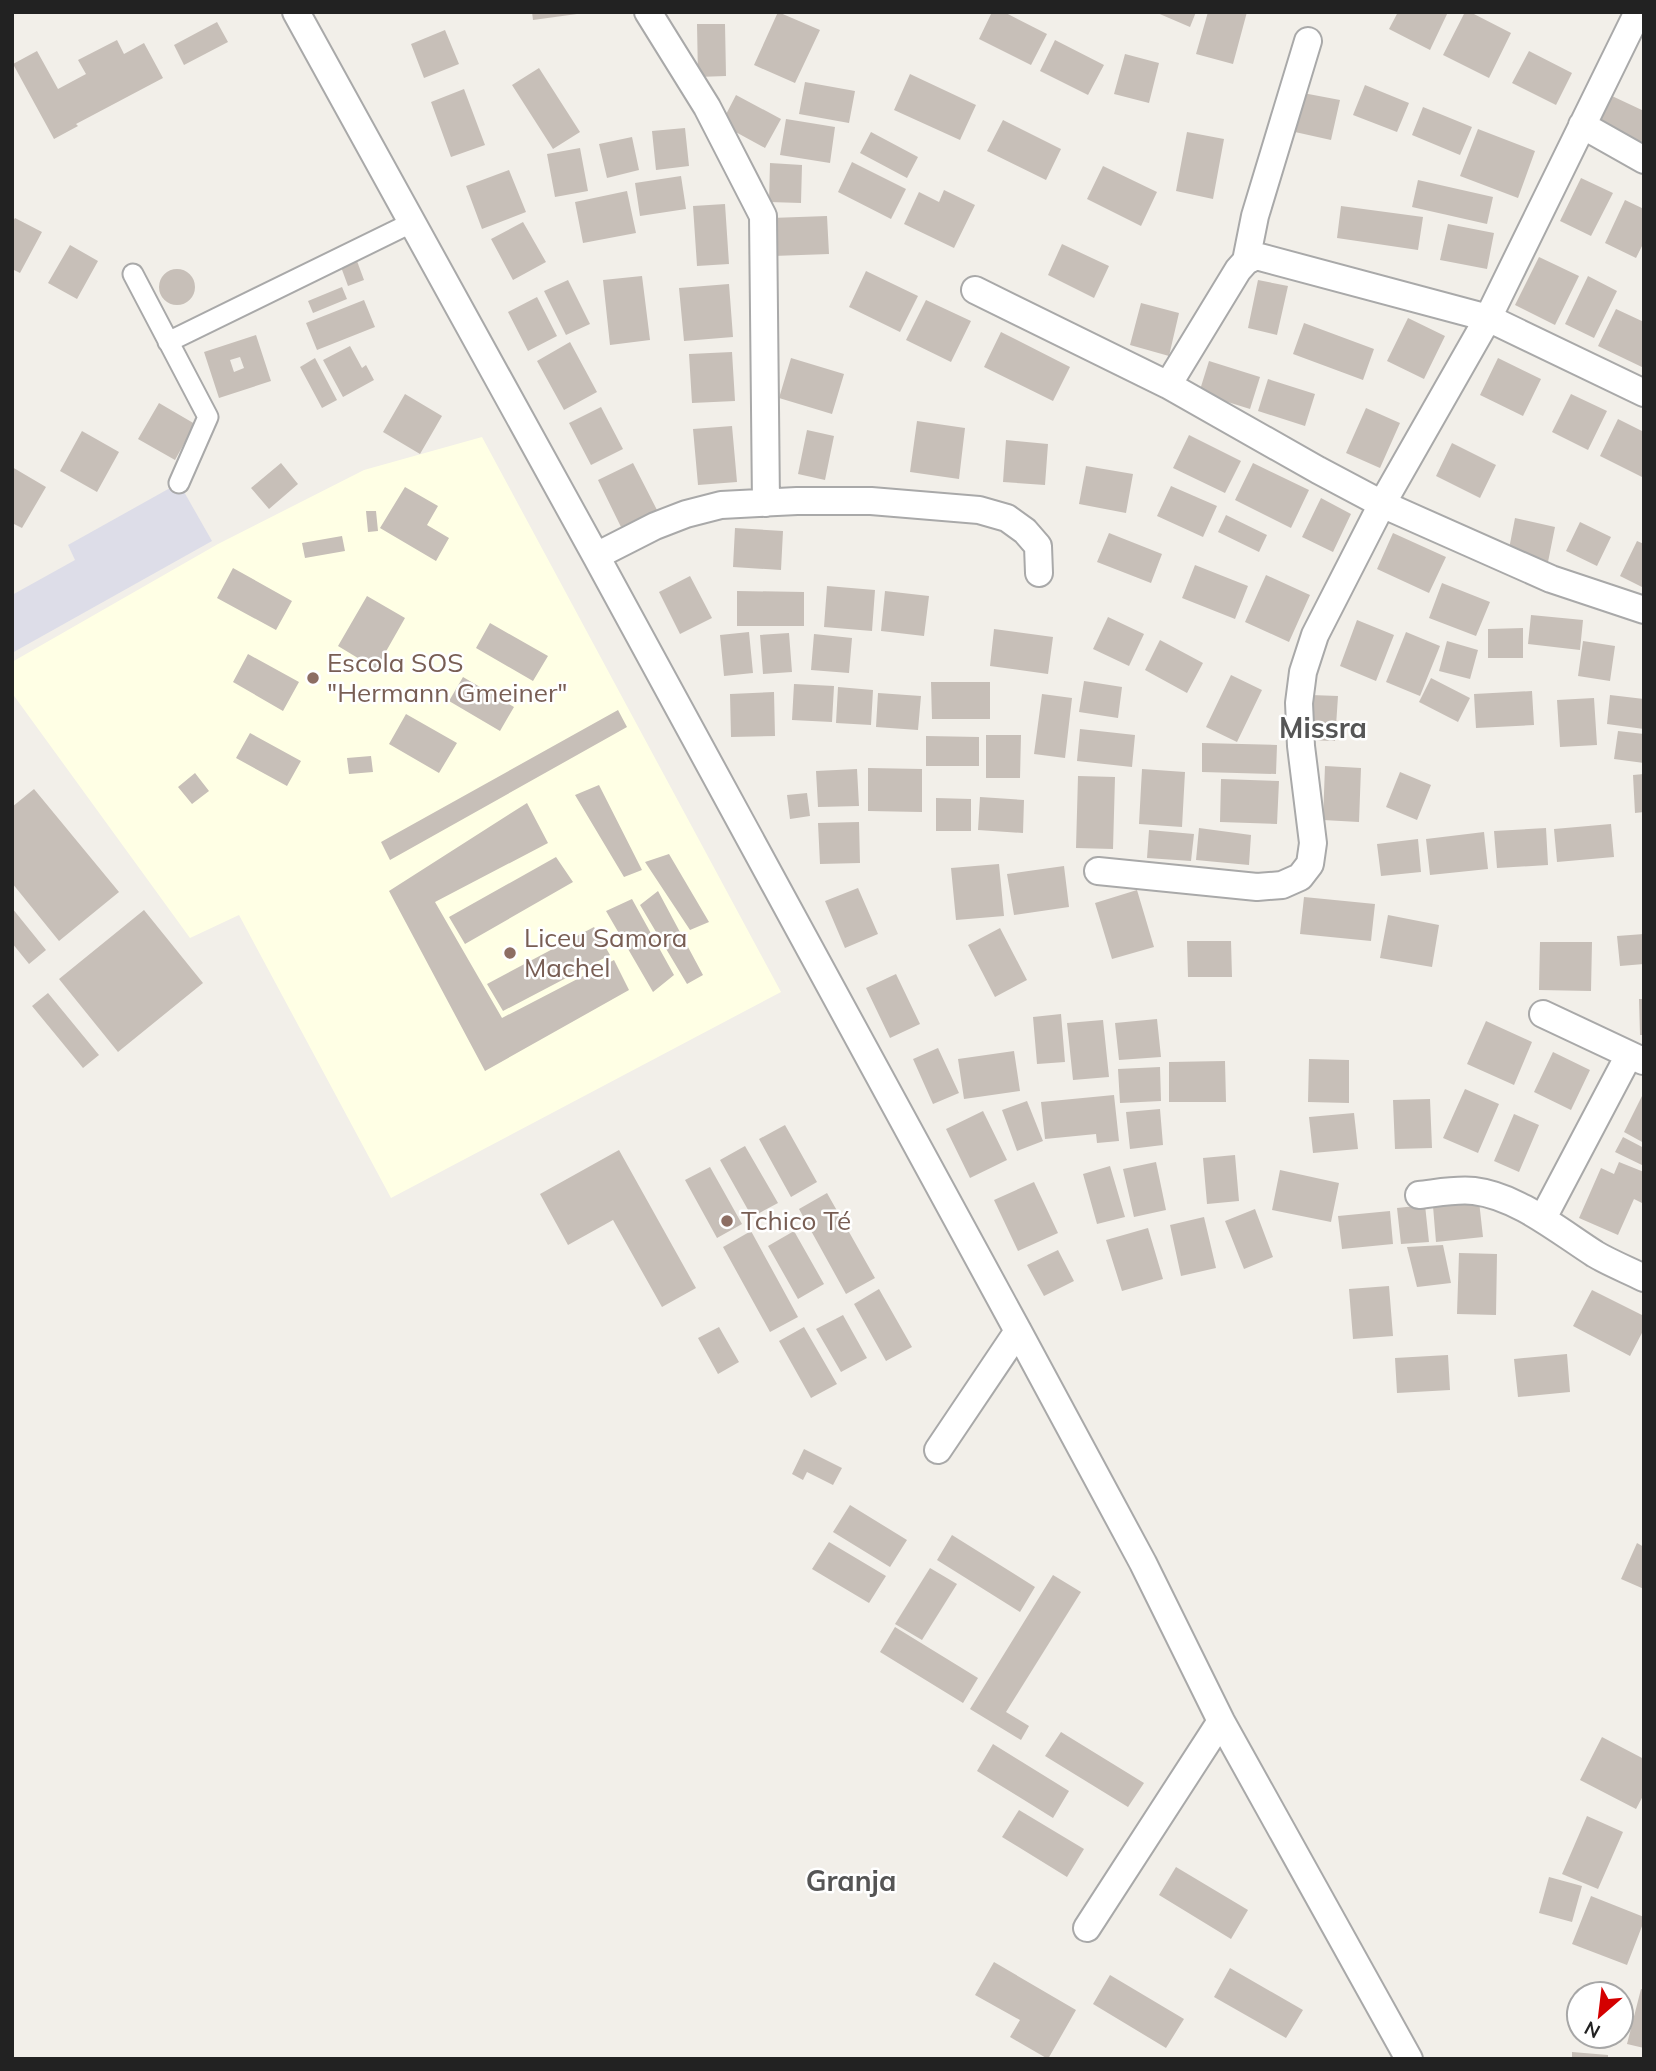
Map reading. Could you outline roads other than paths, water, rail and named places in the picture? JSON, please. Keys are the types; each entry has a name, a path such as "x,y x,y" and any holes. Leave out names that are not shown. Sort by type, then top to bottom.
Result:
{"street":[{"path":"296,12 1018,1331 1143,1563 1221,1721 1409,2059"},
{"path":"648,12 707,107 763,216 766,503"},
{"path":"1098,871 1257,887 1282,885 1300,877 1311,864 1313,843 1301,747 1299,703 1303,672 1315,635 1382,504 1488,318 1638,12"},
{"path":"1246,261 1255,216 1308,41"},
{"path":"1583,125 1644,160"},
{"path":"168,342 411,223"},
{"path":"1168,385 1238,270 1246,261 1256,256 1488,318 1644,393"},
{"path":"133,274 208,417 179,483"},
{"path":"975,290 1168,385 1382,504 1551,579 1644,610"},
{"path":"596,556 655,526 721,505 871,501 979,510 1007,518 1025,531 1038,546 1039,573"},
{"path":"1543,1014 1637,1058 1543,1218"},
{"path":"1419,1195 1474,1191 1496,1196 1543,1218 1597,1255 1644,1278"},
{"path":"938,1450 1018,1331"},
{"path":"1087,1928 1221,1721"}],"place":[{"name":"Escola SOS \"Hermann Gmeiner\"","path":"313,678"},
{"name":"Liceu Samora Machel","path":"510,953"},
{"name":"Tchico Té","path":"727,1221"}],"district":[{"name":"Missra","path":"1323,728"},
{"name":"Granja","path":"851,1881"}]}
